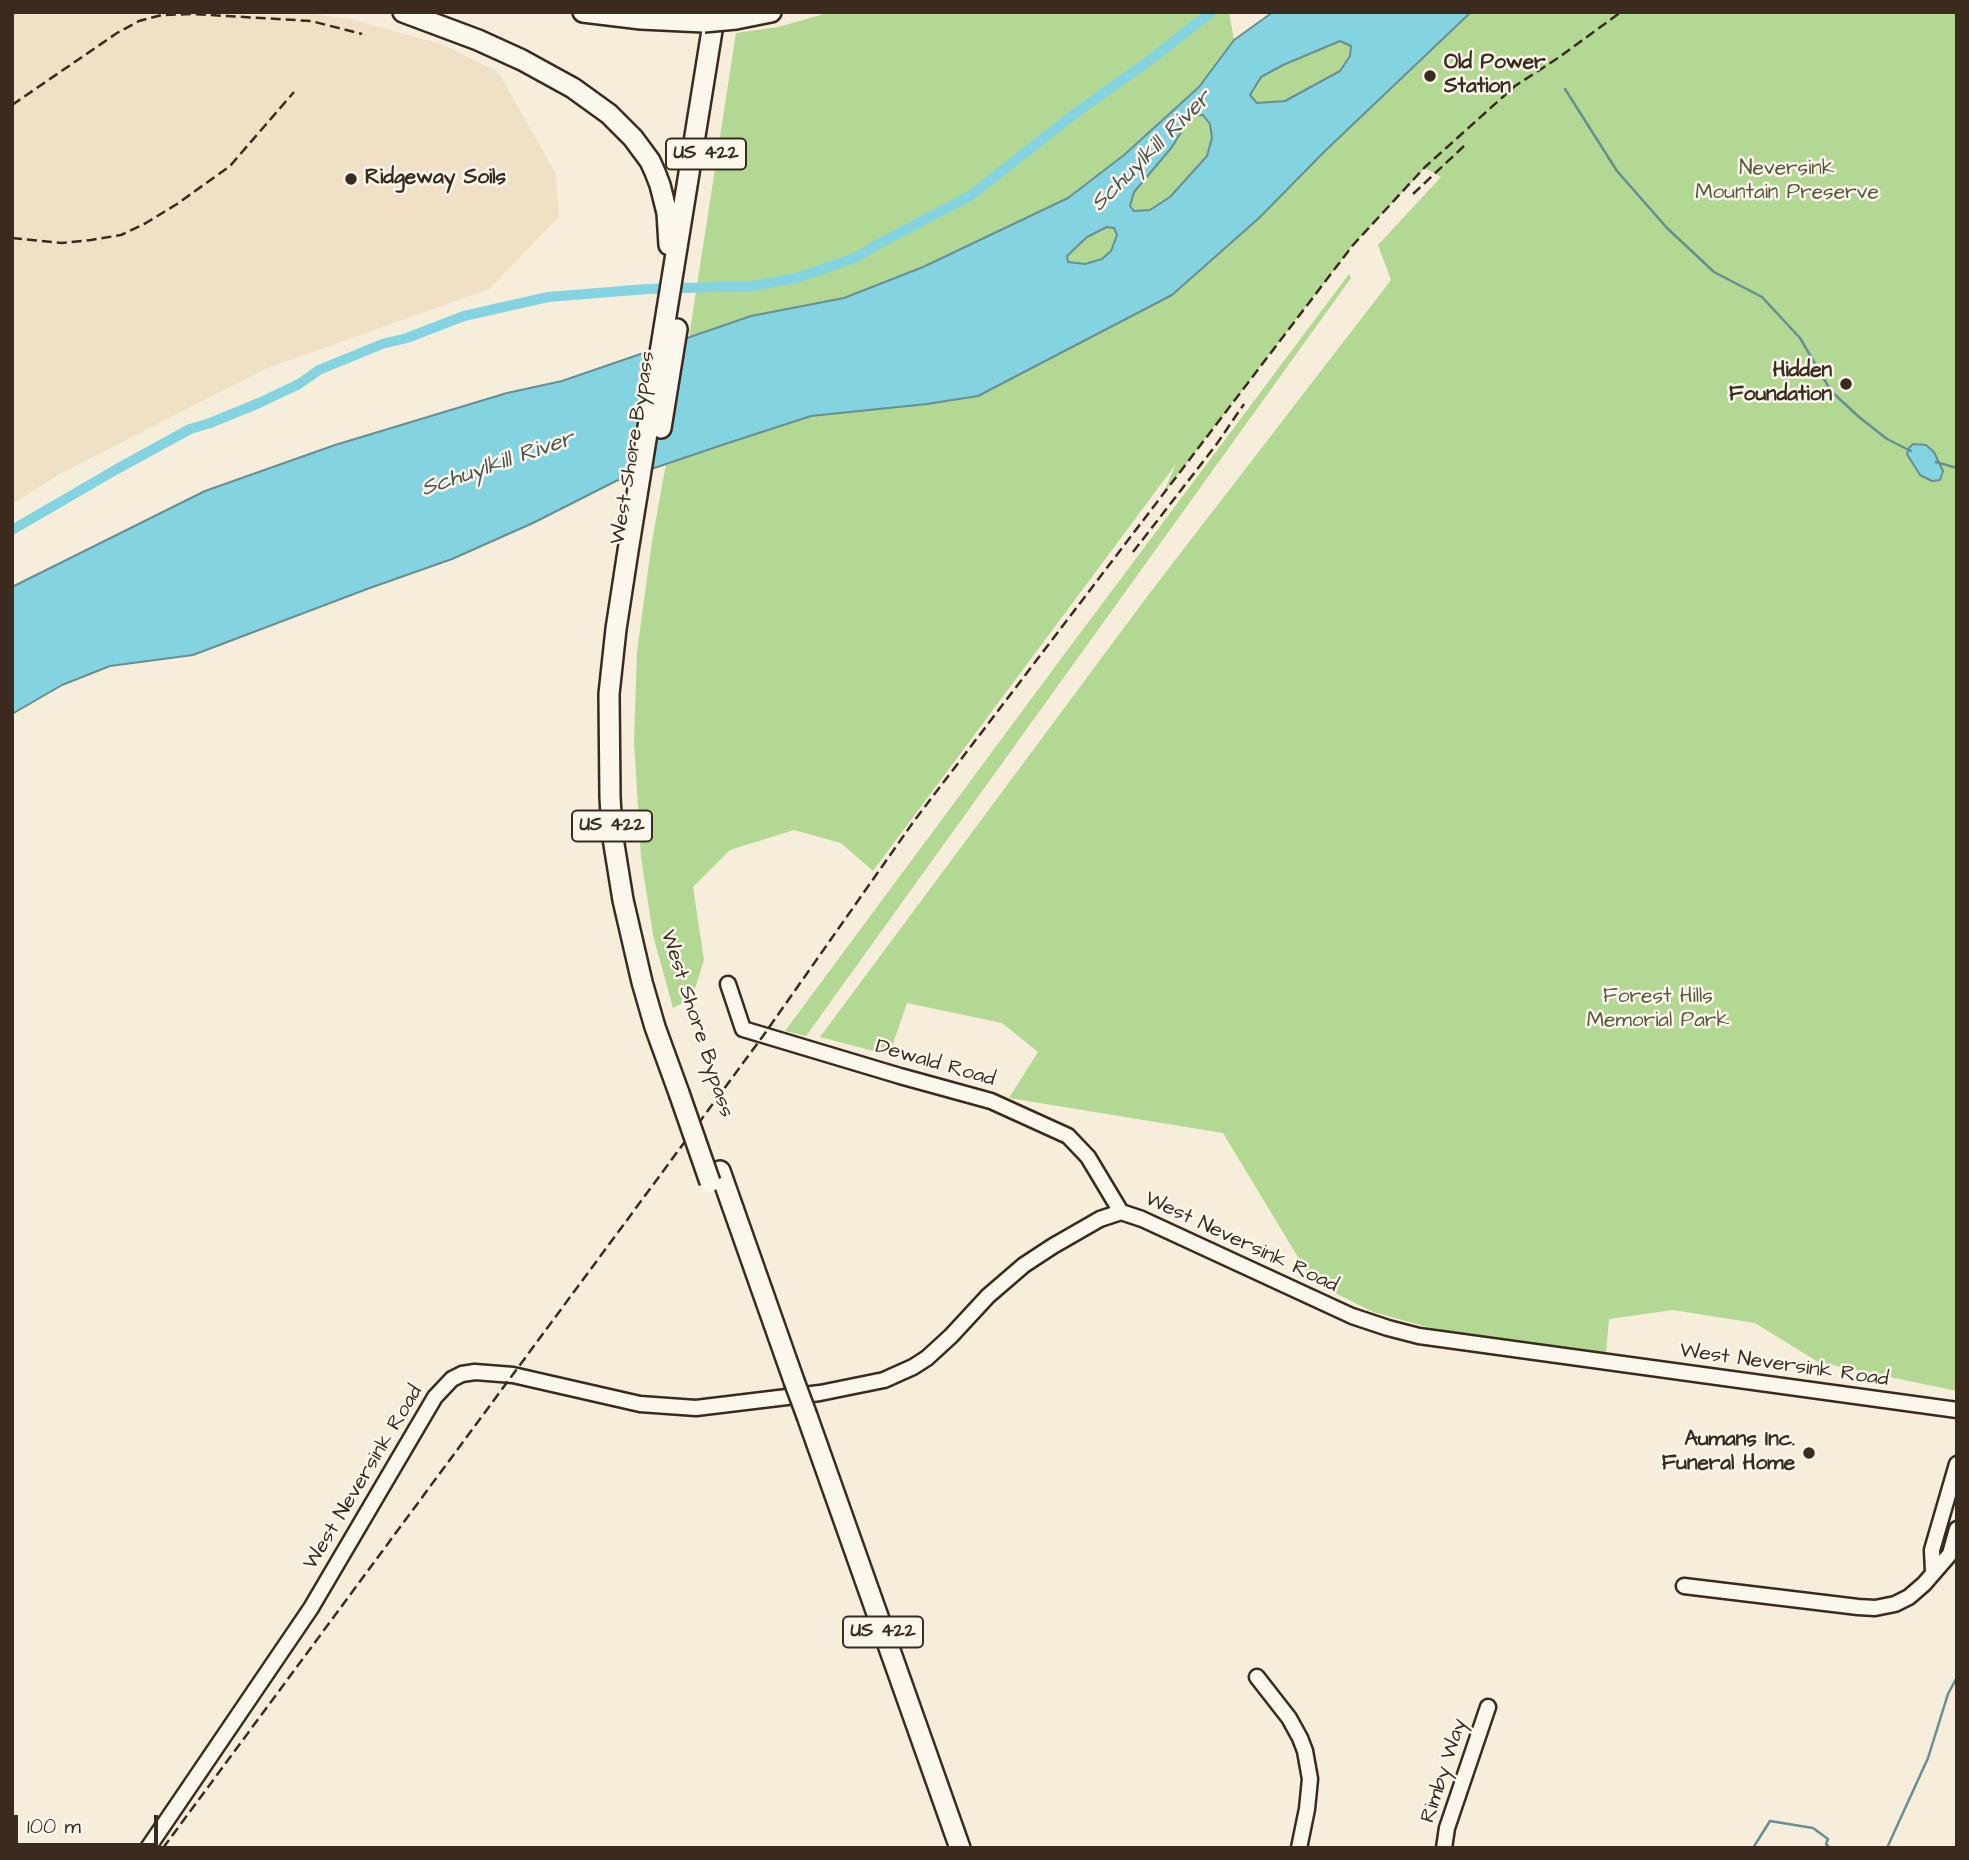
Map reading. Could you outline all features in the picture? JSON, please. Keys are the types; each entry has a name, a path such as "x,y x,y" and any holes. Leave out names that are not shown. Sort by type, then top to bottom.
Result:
{"highway":[{"path":"403,12 478,40 550,75 585,96 626,130 650,161 664,198 675,276"},
{"path":"583,12 641,19 771,12"},
{"path":"663,12 717,15"},
{"name":"West Shore Bypass","path":"634,549 717,15"},
{"name":"West Shore Bypass","path":"675,276 656,375 634,549 623,679 620,757 623,806 643,938 683,1087 788,1383 960,1848"},
{"name":"West Shore Bypass","path":"801,1417 947,1848"}],"street":[{"name":"Dewald Road","path":"728,984 743,1029 991,1101 1068,1136 1088,1157 1121,1212"},
{"name":"West Neversink Road","path":"148,1848 311,1608 435,1397 452,1379 475,1372 513,1375 640,1404 696,1408 820,1393 884,1380 927,1358 988,1296 1024,1265 1100,1219 1121,1212 1142,1219 1339,1311 1410,1334 1957,1410"},
{"path":"1933,1572 1932,1550 1957,1464"},
{"path":"1684,1586 1858,1607 1875,1608 1895,1604 1909,1597 1924,1584 1950,1554 1957,1529"},
{"path":"1257,1677 1289,1718 1300,1738 1308,1765 1309,1792 1299,1848"},
{"name":"Rimby Way","path":"1444,1848 1447,1828 1488,1707"}],"shaded area":[{"path":"12,12 295,12 350,19 441,44 498,72 556,174 559,217 489,289 265,369 58,475 12,504"}],"green space":[{"path":"831,12 1229,12 1234,40 1199,87 1124,155 1068,198 923,267 844,298 751,316 689,337 736,33 778,27"},
{"path":"1429,12 1957,12 1957,1391 1818,1362 1755,1323 1673,1310 1609,1319 1606,1354 1435,1329 1373,1312 1313,1282 1223,1133 1009,1098 1038,1052 1002,1023 907,1003 889,1055 820,1037 1149,594 1391,280 1378,245 1441,177 1425,168 1353,245 1163,494 1176,464 873,871 841,843 794,830 730,850 693,887 704,960 692,998 673,1008 653,935 641,857 634,741 637,652 666,464 811,416 978,396 1040,363"},
{"path":"1340,41 1351,46 1350,56 1340,71 1285,101 1257,103 1250,95 1261,77"},
{"path":"1203,115 1211,124 1212,138 1207,156 1169,197 1150,211 1134,212 1129,206 1134,192 1191,116"},
{"path":"1107,227 1114,228 1117,235 1111,251 1102,259 1085,264 1068,262 1067,256 1087,237"},
{"path":"1349,274 1351,278 806,1036 785,1031 1069,648"}],"water":[{"name":"Schuylkill River","path":"1273,12 1471,12 1259,218 1172,295 978,396 811,416 722,445 616,481 533,523 452,559 193,655 110,666 62,685 12,714 12,587 205,491 335,445 507,393 562,381 751,316 844,298 923,267 1068,198 1124,155 1199,87 1234,40","holes":["1340,41 1351,46 1350,56 1340,71 1285,101 1257,103 1250,95 1261,77","1203,115 1210,124 1212,138 1207,156 1170,197 1150,210 1134,211 1130,206 1134,192 1172,147 1191,116","1107,227 1114,228 1117,235 1111,251 1102,259 1085,264 1068,262 1067,256 1087,237"]},
{"path":"1913,444 1926,445 1934,452 1943,471 1940,480 1932,481 1920,475 1907,454"}],"waterway":[{"path":"12,530 190,429 259,403 299,384 319,370 382,344 407,338 464,316 548,297 647,289 752,286 797,278 857,257 970,196 1211,12"},
{"path":"1565,89 1617,171 1667,228 1714,272 1762,297 1800,338 1831,391 1887,439 1911,451"},
{"path":"1936,462 1957,468"},
{"path":"1887,1848 1928,1758 1948,1694 1957,1677"},
{"path":"1753,1848 1770,1821 1813,1828 1828,1839 1826,1844 1830,1848"}],"railway":[{"path":"163,1848 763,1036 914,821 1353,245 1425,167 1515,86 1621,12"},
{"path":"12,105 117,33 139,21 162,15 193,14 311,21 362,34"},
{"path":"12,238 62,243 91,240 121,235 146,223 230,166 294,92"},
{"path":"1413,194 1464,146"},
{"path":"1133,552 1216,445 1244,404"}],"place":[{"name":"Old Power Station","path":"1430,76"},
{"name":"Ridgeway Soils","path":"351,179"},
{"name":"Hidden Foundation","path":"1846,384"},
{"name":"Aumans Inc. Funeral Home","path":"1809,1453"}],"park label":[{"name":"Neversink Mountain Preserve","path":"1787,182"},
{"name":"Forest Hills Memorial Park","path":"1658,1010"}]}
